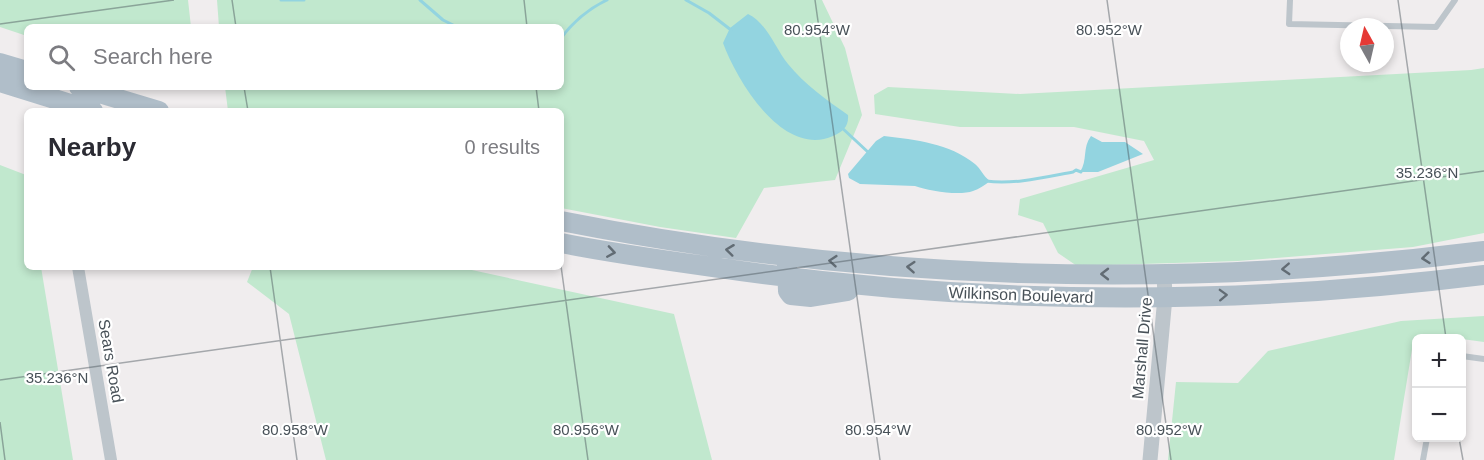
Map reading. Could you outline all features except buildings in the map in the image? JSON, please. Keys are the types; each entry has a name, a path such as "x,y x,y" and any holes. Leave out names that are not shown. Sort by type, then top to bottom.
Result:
{"main road":[{"path":"0,63 24,70"},
{"path":"0,82 56,105 74,108"},
{"path":"89,90 149,108"},
{"name":"Wilkinson Boulevard","path":"564,222 658,239 788,257 971,271 1164,274 1344,265 1484,251"},
{"path":"564,244 787,278 788,257"},
{"name":"Wilkinson Boulevard","path":"787,278 788,291 797,297 812,297 876,287 981,294 1111,298 1346,288 1484,274"}],"street":[{"name":"Sears Road","path":"79,270 111,460"},
{"name":"Marshall Drive","path":"1150,460 1165,297 1164,274"}],"lane":[{"path":"1290,0 1289,24 1436,27 1455,0"},
{"path":"1466,357 1484,359"},
{"path":"1423,460 1426,442"}],"green space":[{"path":"0,0 188,0 191,24 24,24 24,35 0,27"},
{"path":"217,0 822,0 845,48 862,115 835,180 764,188 736,238 660,227 564,209 564,108 228,108 225,90 564,90 564,24 219,24"},
{"path":"1484,68 1484,233 1413,247 1238,261 1077,266 1058,253 1043,223 1018,215 1020,199 1154,160 1144,141 1074,127 960,127 875,114 874,95 888,87 1020,94"},
{"path":"0,165 24,174 24,270 41,270 73,460 0,460"},
{"path":"252,270 472,270 674,314 712,460 326,460 289,314 247,282"},
{"path":"1484,316 1484,342 1466,340 1466,334 1412,334 1412,349 1394,460 1168,460 1176,382 1238,383 1268,351 1401,321"}],"water":[{"path":"748,14 766,30 794,71 824,98 848,115 846,125 842,130 833,136 814,140 797,136 780,126 764,112 739,77 723,43 730,28"},
{"path":"884,136 932,144 954,151 975,164 990,181 973,191 952,193 915,186 860,184 849,178 848,174 876,141"},
{"path":"1091,136 1102,142 1125,142 1143,154 1098,172 1080,172"}],"waterway":[{"path":"281,0 304,0"},
{"path":"420,0 451,24"},
{"path":"564,34 582,16 607,0"},
{"path":"686,0 709,13 731,30"},
{"path":"841,127 869,153"},
{"path":"986,181 1018,181 1076,170 1081,172"}]}
